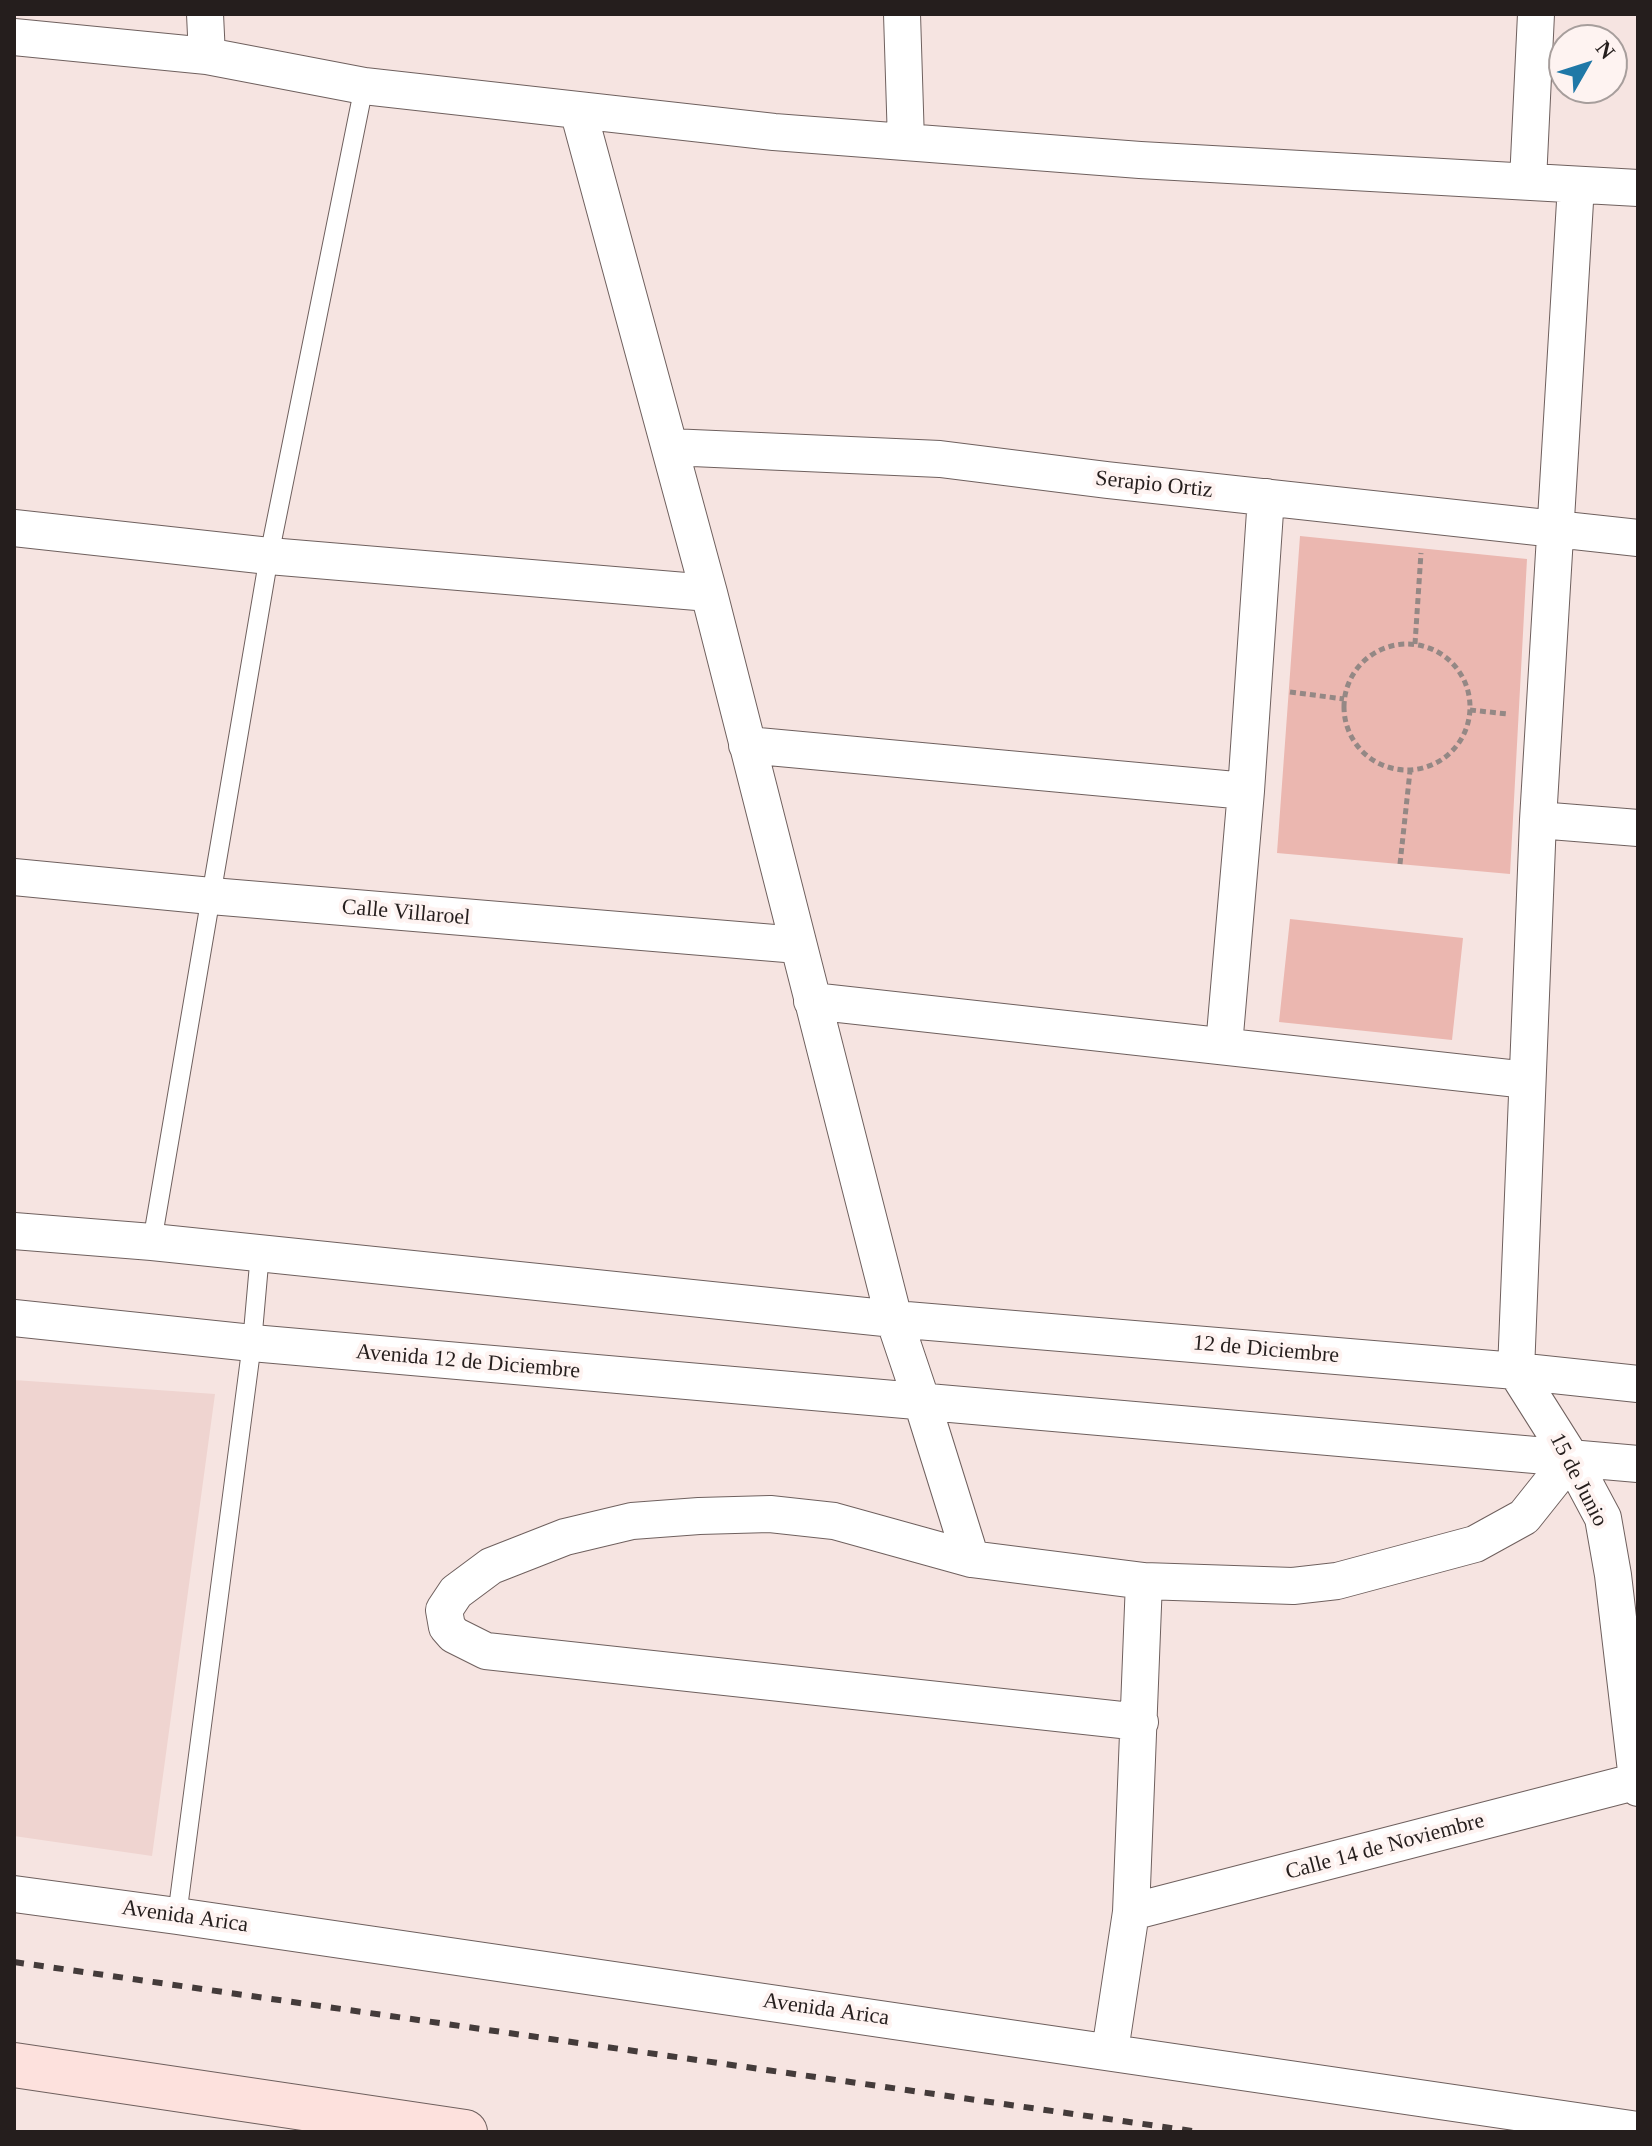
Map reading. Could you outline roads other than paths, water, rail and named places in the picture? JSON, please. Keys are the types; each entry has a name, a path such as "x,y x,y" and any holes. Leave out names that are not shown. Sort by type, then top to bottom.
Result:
{"main road":[{"path":"14,2065 465,2132"}],"street":[{"path":"205,14 207,56"},
{"path":"902,14 906,142"},
{"path":"1528,181 1536,14"},
{"path":"15,42 207,56 364,86 774,132 1155,161 1638,188"},
{"path":"578,110 709,593 894,1319 971,1559"},
{"path":"1516,1371 1538,820 1576,185"},
{"name":"Serapio Ortiz","path":"670,447 940,459 1638,538"},
{"path":"1224,1046 1246,791 1266,497"},
{"path":"14,528 269,556 709,593"},
{"path":"747,745 1246,791"},
{"path":"1538,820 1638,828"},
{"name":"Calle Villaroel","path":"14,877 798,945"},
{"path":"812,1001 1527,1080"},
{"path":"14,1231 152,1242 894,1319"},
{"name":"Avenida 12 de Diciembre","path":"14,1318 252,1343 922,1402"},
{"name":"12 de Diciembre","path":"894,1319 1638,1384"},
{"name":"15 de Junio","path":"1516,1371 1571,1458 1603,1518 1613,1575 1638,1784"},
{"path":"922,1402 1638,1464"},
{"path":"1140,1722 486,1651 454,1635 447,1627 444,1610 456,1592 491,1566 565,1537 632,1521 713,1515 783,1515 834,1521 971,1559 1144,1581 1293,1586 1337,1581 1475,1544 1524,1517 1571,1458"},
{"path":"1110,2051 1131,1912 1144,1581"},
{"name":"Calle 14 de Noviembre","path":"1131,1912 1638,1784"},
{"name":"Avenida Arica","path":"14,1894 1638,2130"}],"lane":[{"path":"152,1242 269,556 364,86"},
{"path":"177,1916 252,1343 260,1253"}],"railway":[{"path":"14,1962 1199,2132"}]}
